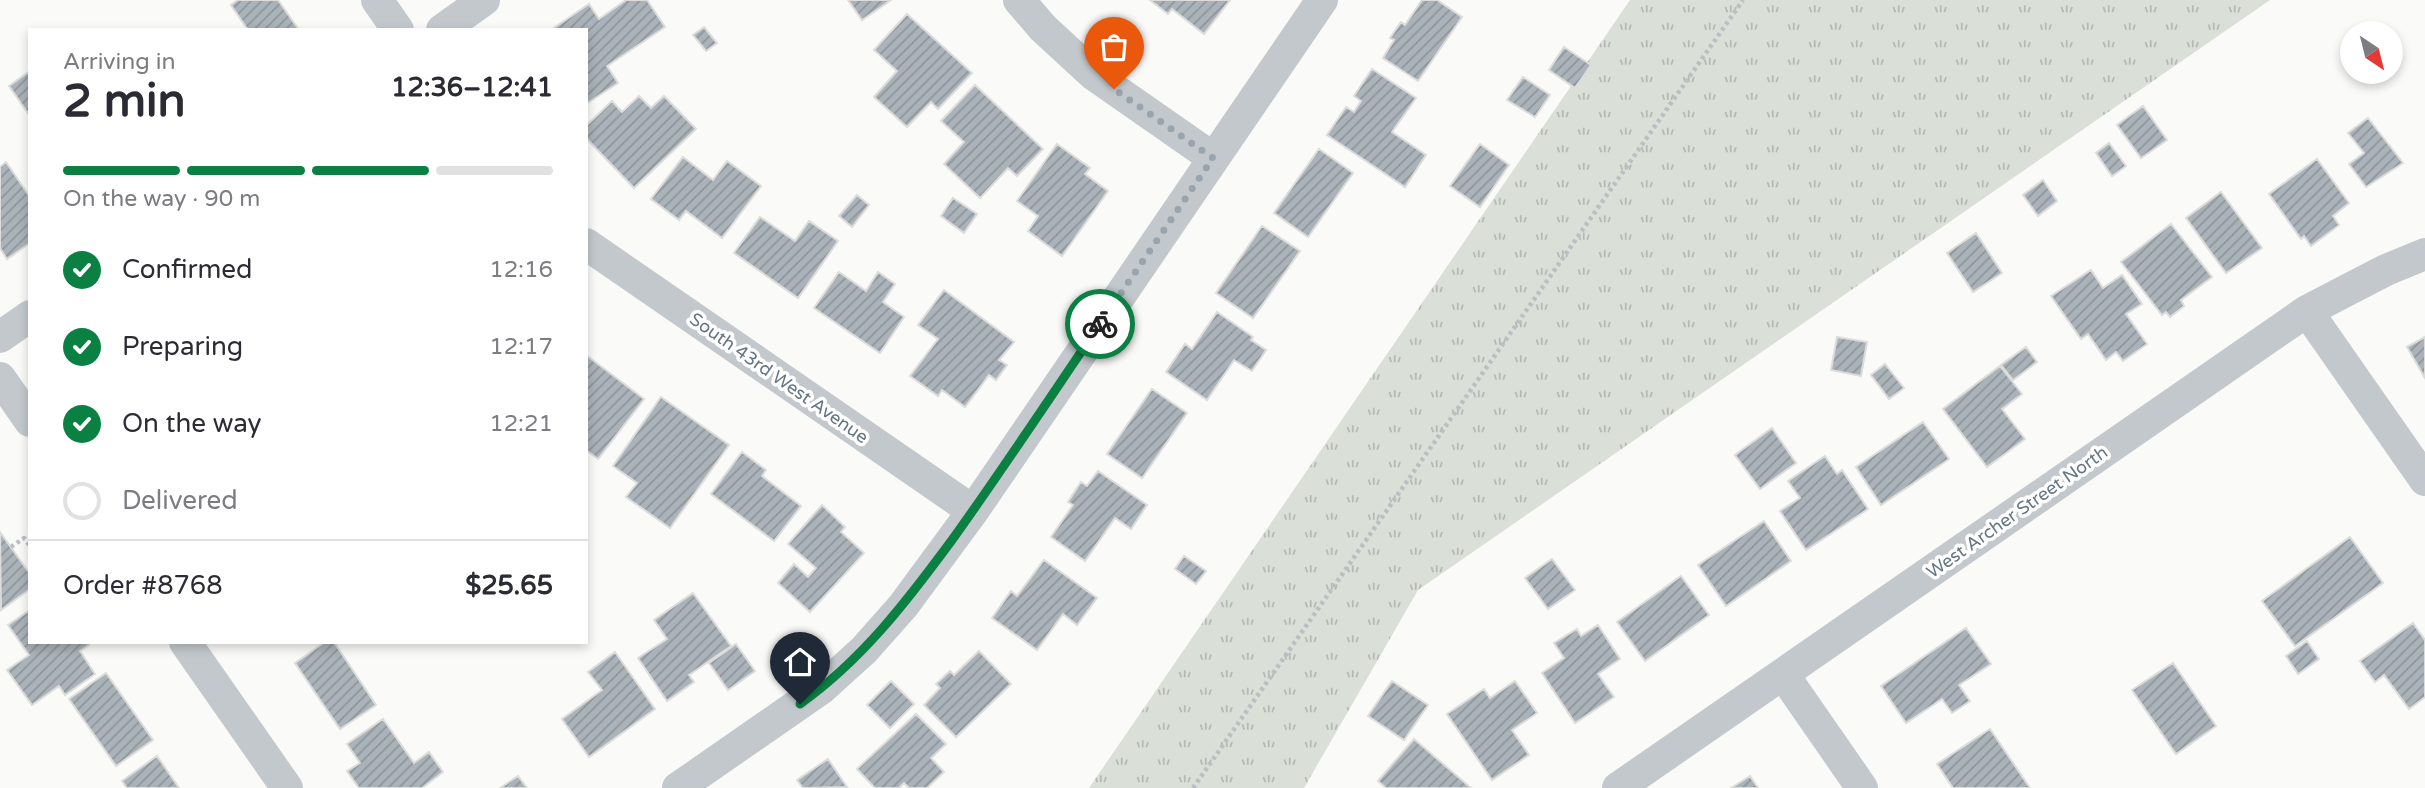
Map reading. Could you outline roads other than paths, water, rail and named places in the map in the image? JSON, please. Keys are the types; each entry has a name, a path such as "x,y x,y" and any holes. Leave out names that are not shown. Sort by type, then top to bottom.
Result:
{"street":[{"path":"377,0 397,28"},
{"path":"445,28 484,0"},
{"path":"1018,0 1043,29 1094,75 1213,158"},
{"path":"678,788 822,688 864,650 903,606 973,511 1322,0"},
{"name":"South 43rd West Avenue","path":"588,245 973,511"},
{"name":"West Archer Street North","path":"1618,788 2308,311 2386,270 2425,254"},
{"path":"2308,311 2425,480"},
{"path":"0,337 28,317"},
{"path":"0,378 28,418"},
{"path":"186,644 287,788"},
{"path":"1783,674 1862,788"}]}
